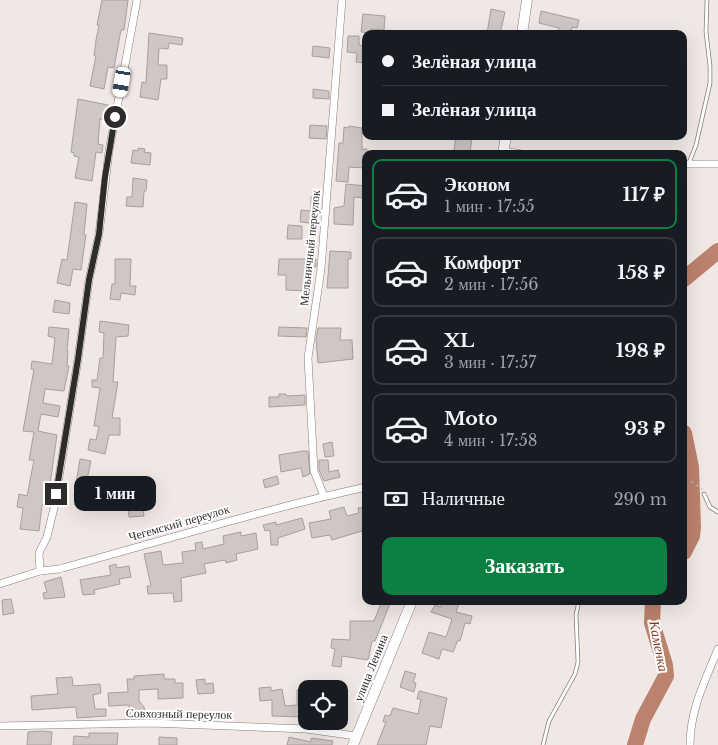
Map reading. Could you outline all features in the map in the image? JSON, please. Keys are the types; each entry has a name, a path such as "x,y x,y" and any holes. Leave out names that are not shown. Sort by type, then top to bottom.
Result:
{"street":[{"path":"40,571 39,553 47,537 54,508 89,280 99,234 109,151 138,0"},
{"name":"Мельничный переулок","path":"324,496 314,471 308,358 321,269 342,0"},
{"path":"523,30 527,0"},
{"path":"687,164 718,164"},
{"name":"Чегемский переулок","path":"0,584 40,571 59,569 194,530 362,488"},
{"name":"улица Ленина","path":"355,741 410,605"},
{"path":"690,745 693,717 700,690 718,649"},
{"name":"Совхозный переулок","path":"0,726 150,723 306,729 355,741"}],"lane":[{"path":"687,162 696,145 710,83 706,32 707,0"},
{"path":"704,494 710,507 718,512"},
{"path":"543,745 549,721 575,674 578,662 576,614 578,605"}],"path":[{"path":"687,482 698,485 704,494"}],"building":[{"path":"102,0 128,0 124,30 121,30 114,68 108,67 104,89 90,86 96,56 94,56 99,25 97,25"},
{"path":"491,9 505,12 501,30 488,30"},
{"path":"541,11 579,20 577,28 572,27 572,30 558,30 559,28 539,23"},
{"path":"363,14 385,16 384,30 371,29 362,30 361,32"},
{"path":"149,33 183,38 182,45 169,43 168,49 159,48 158,65 167,65 167,79 161,79 158,100 140,97 142,82 146,83"},
{"path":"348,36 359,36 359,45 362,45 362,63 356,62 357,53 347,52"},
{"path":"313,46 330,48 329,58 312,56"},
{"path":"313,89 329,91 329,99 313,98"},
{"path":"78,99 108,105 106,120 100,119 98,144 103,145 102,153 96,152 92,181 75,178 79,157 74,156 74,153 71,152"},
{"path":"310,125 327,126 326,139 309,138"},
{"path":"349,126 362,128 362,149 367,150 362,150 362,168 349,167 348,182 336,181 339,143 343,143 344,127 349,128"},
{"path":"455,140 472,140 470,150 454,150"},
{"path":"138,148 145,149 144,152 151,153 150,165 131,163 133,150 138,151"},
{"path":"133,178 147,180 143,207 126,206 127,197 132,197"},
{"path":"346,184 362,186 362,198 354,197 353,225 334,224 334,208 344,206"},
{"path":"311,197 319,197 317,224 300,222 301,210 311,211"},
{"path":"75,202 87,204 84,234 86,235 81,270 73,269 70,286 57,283 62,259 67,260"},
{"path":"288,225 302,226 302,239 287,239"},
{"path":"330,251 351,252 351,259 348,259 348,288 327,288"},
{"path":"115,259 131,259 130,286 136,286 135,295 121,293 120,300 110,299 112,284 115,284"},
{"path":"279,259 316,259 316,267 308,267 308,291 286,290 286,275 278,275"},
{"path":"55,300 70,303 69,314 53,312"},
{"path":"100,321 129,325 128,336 116,337 113,382 118,382 112,418 120,418 120,435 109,435 105,454 88,450 90,439 96,440 99,426 94,426 100,388 92,387 92,380 97,380 100,358 103,358 104,333 99,332"},
{"path":"49,327 69,329 67,366 69,366 64,391 45,389 43,403 60,406 58,417 41,414 38,431 57,435 47,506 42,505 39,531 20,529 23,508 17,507 19,494 27,496 34,460 29,460 34,432 23,431 34,369 31,369 32,361 52,364 55,338 48,336"},
{"path":"279,327 307,328 306,337 278,336"},
{"path":"318,328 341,328 340,340 352,340 353,359 318,363 316,339"},
{"path":"279,394 286,394 287,396 305,395 305,405 269,407 269,397 279,397"},
{"path":"332,442 334,456 325,457 323,444"},
{"path":"308,451 310,474 303,477 301,468 281,472 279,455"},
{"path":"80,459 91,461 86,484 92,485 90,497 86,496 86,498 74,496"},
{"path":"319,460 328,460 329,472 338,470 340,477 324,481 319,470"},
{"path":"277,476 279,484 265,488 263,480"},
{"path":"138,505 139,509 143,509 144,516 129,517 128,506"},
{"path":"344,507 347,516 359,513 358,508 362,508 362,531 332,540 330,535 312,538 309,523 331,519 329,511"},
{"path":"302,518 305,529 278,538 278,545 271,545 270,530 265,531 263,525 276,522 276,525"},
{"path":"241,532 241,536 256,533 258,549 236,554 237,560 226,563 225,560 204,564 206,573 181,578 182,601 174,602 173,593 148,594 147,586 151,586 144,554 161,551 163,565 183,563 182,552 196,550 195,543 202,542 203,549 224,544 223,536"},
{"path":"116,564 117,568 129,566 131,577 119,579 120,584 94,590 95,594 83,595 80,580 111,575 109,566"},
{"path":"61,577 65,597 44,599 43,593 47,592 44,582"},
{"path":"11,599 14,613 3,615 2,600"},
{"path":"380,605 389,605 375,641 372,641 368,660 342,656 341,667 332,666 335,649 331,648 332,639 350,640 350,621 374,621"},
{"path":"435,605 441,607 442,605 459,605 456,612 472,616 470,624 465,623 460,641 458,640 453,652 442,649 439,659 422,653 429,632 446,637 452,619 431,612"},
{"path":"405,671 416,674 413,682 416,683 414,692 400,687"},
{"path":"164,674 164,679 175,679 175,683 183,683 183,698 158,699 158,689 139,690 139,701 144,707 145,714 129,715 129,705 109,706 108,693 128,692 127,679 134,679 134,676"},
{"path":"72,677 73,686 100,684 101,693 93,695 95,709 106,709 106,716 77,718 76,707 32,710 31,696 58,694 56,678"},
{"path":"205,679 205,684 213,683 214,693 198,694 196,680"},
{"path":"271,687 271,691 282,689 285,706 297,705 298,690 298,717 272,716 272,700 260,701 259,688"},
{"path":"419,691 447,698 441,728 430,726 426,745 377,745 386,722 383,722 385,715 390,716 393,708 418,714 421,699 417,699"},
{"path":"28,732 52,732 51,745 27,745"},
{"path":"89,733 118,733 117,745 73,745 74,736 89,737"},
{"path":"159,737 177,738 177,745 159,745"},
{"path":"289,737 311,742 311,738 333,741 332,745 287,745"}],"waterway":[{"name":"Каменка","path":"687,277 718,251"},
{"name":"Каменка","path":"687,448 691,467 693,527 692,536 687,546"},
{"name":"Каменка","path":"635,745 643,719 666,676 665,665 652,623 653,605"}],"route":[{"path":"56,494 89,280 99,234 105,177 115,117"}]}
